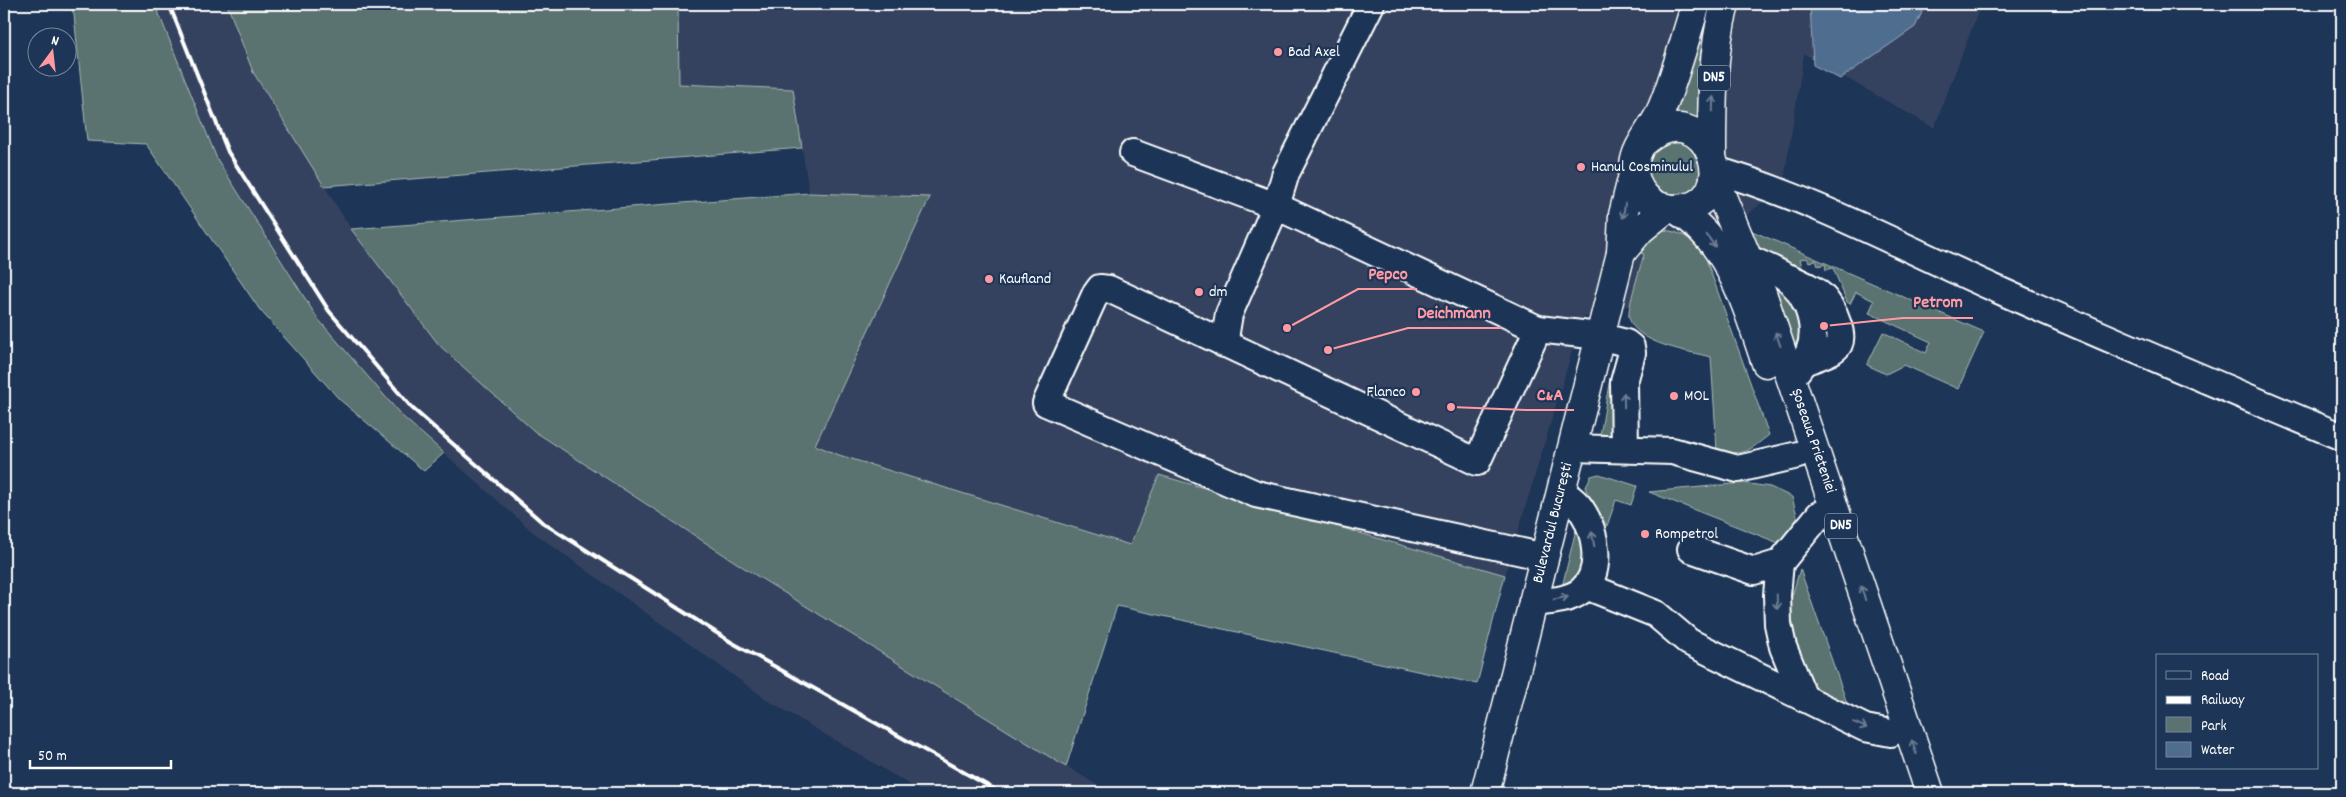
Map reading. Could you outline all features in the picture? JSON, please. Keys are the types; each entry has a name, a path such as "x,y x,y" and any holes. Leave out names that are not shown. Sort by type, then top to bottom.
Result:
{"main road":[{"name":"DN5","path":"1634,171 1636,155 1665,99 1696,4"},
{"name":"DN5","path":"1714,167 1714,70 1718,34 1725,4"},
{"path":"1634,171 1638,187 1644,195 1650,201 1671,209 1684,208 1700,200 1711,187 1714,167 1699,137 1681,129 1661,130 1644,142"},
{"name":"Șoseaua Prieteniei","path":"1714,167 1749,259 1798,370 1930,793"},
{"path":"1621,253 1623,214 1634,171"},
{"path":"1621,253 1640,230 1671,209"},
{"name":"Șoseaua Prieteniei","path":"1671,209 1691,218 1704,231 1727,264 1740,289 1819,515 1911,793"},
{"name":"Bulevardul București","path":"1484,793 1621,253"}],"street":[{"path":"1224,344 1229,314 1276,206 1286,174 1371,4"},
{"path":"1133,153 1276,206 1538,329 1599,336 1626,343 1631,347 1632,353 1624,382 1626,449"},
{"path":"1714,167 1754,181 1864,228 1994,288 2342,437"},
{"path":"1749,259 1780,273 1796,286 1810,316 1812,344 1798,370"},
{"path":"1538,329 1477,462 1108,289 1100,288 1095,295 1046,403 1256,494 1545,556"},
{"path":"1572,448 1672,451 1738,469 1798,455"},
{"path":"1532,603 1565,598 1579,592 1586,586 1595,560 1594,536 1581,508 1561,491"},
{"path":"1691,549 1754,572 1780,563 1819,515"},
{"path":"1780,563 1777,595 1778,624 1783,647 1804,698"},
{"path":"1586,586 1656,614 1689,642 1865,728 1891,733"}],"shaded area":[{"path":"155,4 227,4 253,72 351,229 439,345 534,431 749,571 1110,793 924,793 769,701 533,532 402,416 318,319 217,159"},
{"path":"678,4 1981,4 1934,128 1804,54 1783,186 1636,303 1582,318 1505,575 1159,476 1130,545 839,455 814,445 930,197 809,193 793,89 679,84"}],"green space":[{"path":"70,4 155,4 217,159 318,319 402,416 444,453 424,471 339,399 260,310 146,144 87,141 78,54 78,28 75,28 74,15"},
{"path":"227,4 678,4 679,84 793,89 802,148 324,186 253,72"},
{"path":"1703,23 1705,28 1699,62 1698,84 1700,118 1697,119 1673,114"},
{"path":"1675,142 1685,144 1694,150 1700,159 1702,169 1700,179 1694,188 1685,194 1675,196 1665,194 1656,188 1650,179 1648,169 1650,159 1656,150 1665,144"},
{"path":"809,193 930,197 815,445 839,455 1130,545 1159,475 1505,575 1477,684 1117,606 1066,767 749,571 534,431 439,345 351,229"},
{"path":"1743,227 1984,332 1958,389 1904,365 1886,374 1867,365 1883,332 1926,353 1931,342 1869,313 1874,301 1856,292 1850,304 1847,302 1833,268 1826,270 1825,264 1818,266 1816,260 1809,262 1807,258 1800,259 1804,274 1761,256"},
{"path":"1662,230 1675,232 1687,237 1697,245 1705,256 1769,435 1746,451 1734,453 1717,451 1711,357 1677,349 1652,340 1641,334 1633,326 1629,317 1632,296 1644,254 1640,253 1646,241"},
{"path":"1765,279 1789,295 1802,327 1795,359"},
{"path":"1619,354 1615,435 1600,436 1610,378"},
{"path":"1599,474 1637,486 1631,505 1616,500 1607,526 1585,488 1591,476"},
{"path":"1743,483 1770,487 1792,497 1799,523 1781,544 1649,492"},
{"path":"1578,521 1586,539 1581,578 1562,587"},
{"path":"1800,569 1849,709 1830,699 1810,684 1800,665 1787,613"}],"water":[{"path":"1810,4 1926,4 1915,27 1840,79 1813,65"}],"railway":[{"path":"169,4 228,152 329,311 412,408 542,522 731,642 1001,793"}],"place":[{"name":"Bad Axel","path":"1278,52"},
{"name":"Hanul Cosminulul","path":"1581,167"},
{"name":"Kaufland","path":"989,279"},
{"name":"dm","path":"1199,292"},
{"name":"Petrom","path":"1824,326"},
{"name":"Pepco","path":"1287,328"},
{"name":"Deichmann","path":"1328,350"},
{"name":"Flanco","path":"1416,392"},
{"name":"MOL","path":"1674,396"},
{"name":"C&A","path":"1451,407"},
{"name":"Rompetrol","path":"1645,534"}]}
